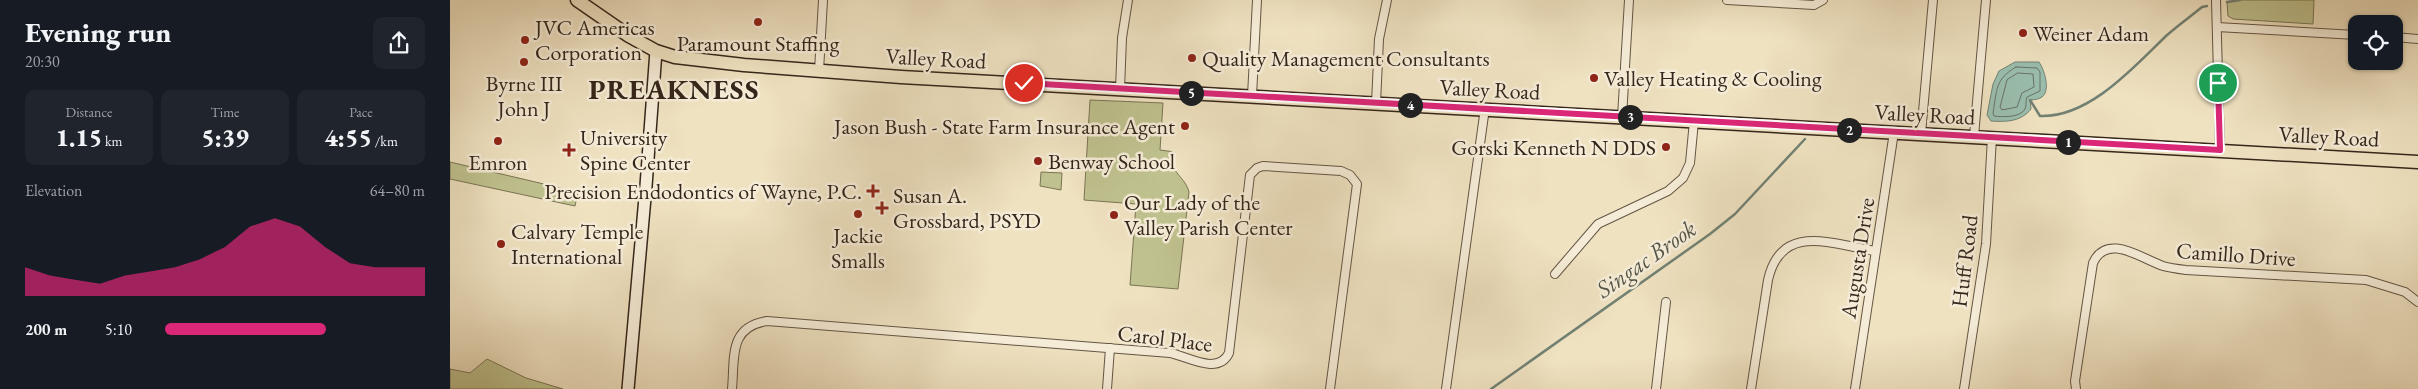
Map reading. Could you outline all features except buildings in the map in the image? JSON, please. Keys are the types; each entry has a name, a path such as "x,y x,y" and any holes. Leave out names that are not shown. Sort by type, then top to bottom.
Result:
{"main road":[{"name":"Valley Road","path":"577,0 656,51 698,60 819,71 2418,162"},
{"path":"628,389 656,51"}],"street":[{"path":"819,71 823,0"},
{"path":"1120,89 1122,38 1128,0"},
{"path":"1252,96 1257,0"},
{"path":"1376,103 1379,39 1387,0"},
{"path":"1622,117 1629,0"},
{"path":"1727,0 1814,5 1823,0"},
{"path":"1920,134 1933,0"},
{"path":"1974,136 1986,0"},
{"path":"2216,0 2220,150"},
{"path":"2217,27 2348,35"},
{"path":"2403,38 2418,39"},
{"path":"1446,389 1485,108"},
{"path":"1555,274 1598,224 1668,191 1683,178 1690,162 1694,120"},
{"name":"Augusta Drive","path":"1855,389 1894,132"},
{"name":"Huff Road","path":"1964,389 1986,244 1992,137"},
{"name":"Carol Place","path":"732,389 737,339 751,325 767,320 1179,354 1206,364 1223,361 1229,353 1250,175 1257,168 1263,166 1341,170 1355,179 1358,189 1330,389"},
{"path":"1752,389 1768,280 1772,265 1780,252 1795,244 1813,241 1875,251"},
{"name":"Camillo Drive","path":"2076,389 2075,381 2093,263 2099,254 2111,248 2125,249 2163,266 2186,270 2366,280 2405,292 2418,302"},
{"path":"1656,389 1666,302"},
{"path":"1107,389 1110,348"}],"green space":[{"path":"2240,0 2314,0 2313,24 2233,19 2228,16 2227,2"},
{"path":"1090,100 1163,103 1160,150 1175,152 1171,163 1186,184 1189,192 1178,289 1130,285 1136,204 1084,200"},
{"path":"450,162 578,192 575,206 450,179"},
{"path":"1041,172 1062,173 1061,190 1040,186"},
{"path":"487,359 526,378 563,389 450,389 450,369 470,373"}],"water":[{"path":"2015,62 2039,62 2046,80 2045,94 2035,100 2030,100 2031,109 2018,119 1991,121 1987,115 1993,84 1999,71"}],"waterway":[{"path":"2227,2 2240,0"},
{"path":"2030,100 2040,116 2076,109 2093,100 2140,62 2166,36 2202,7 2207,6"},
{"name":"Singac Brook","path":"1491,389 1710,234 1735,214 1805,139"}],"place":[{"name":"Paramount Staffing","path":"758,22"},
{"name":"Weiner Adam","path":"2023,33"},
{"name":"JVC Americas Corporation","path":"525,40"},
{"name":"Quality Management Consultants","path":"1192,58"},
{"name":"Byrne III John J","path":"524,62"},
{"name":"Valley Heating & Cooling","path":"1594,78"},
{"name":"Jason Bush - State Farm Insurance Agent","path":"1185,126"},
{"name":"Emron","path":"498,141"},
{"name":"Gorski Kenneth N DDS","path":"1666,147"},
{"name":"University Spine Center","path":"569,150"},
{"name":"Benway School","path":"1038,161"},
{"name":"Precision Endodontics of Wayne, P.C.","path":"873,191"},
{"name":"Susan A. Grossbard, PSYD","path":"882,208"},
{"name":"Jackie Smalls","path":"858,214"},
{"name":"Our Lady of the Valley Parish Center","path":"1114,215"},
{"name":"Calvary Temple International","path":"501,244"}],"district":[{"name":"PREAKNESS","path":"674,89"}],"route":[{"path":"1024,83 2220,150 2218,83"}]}
